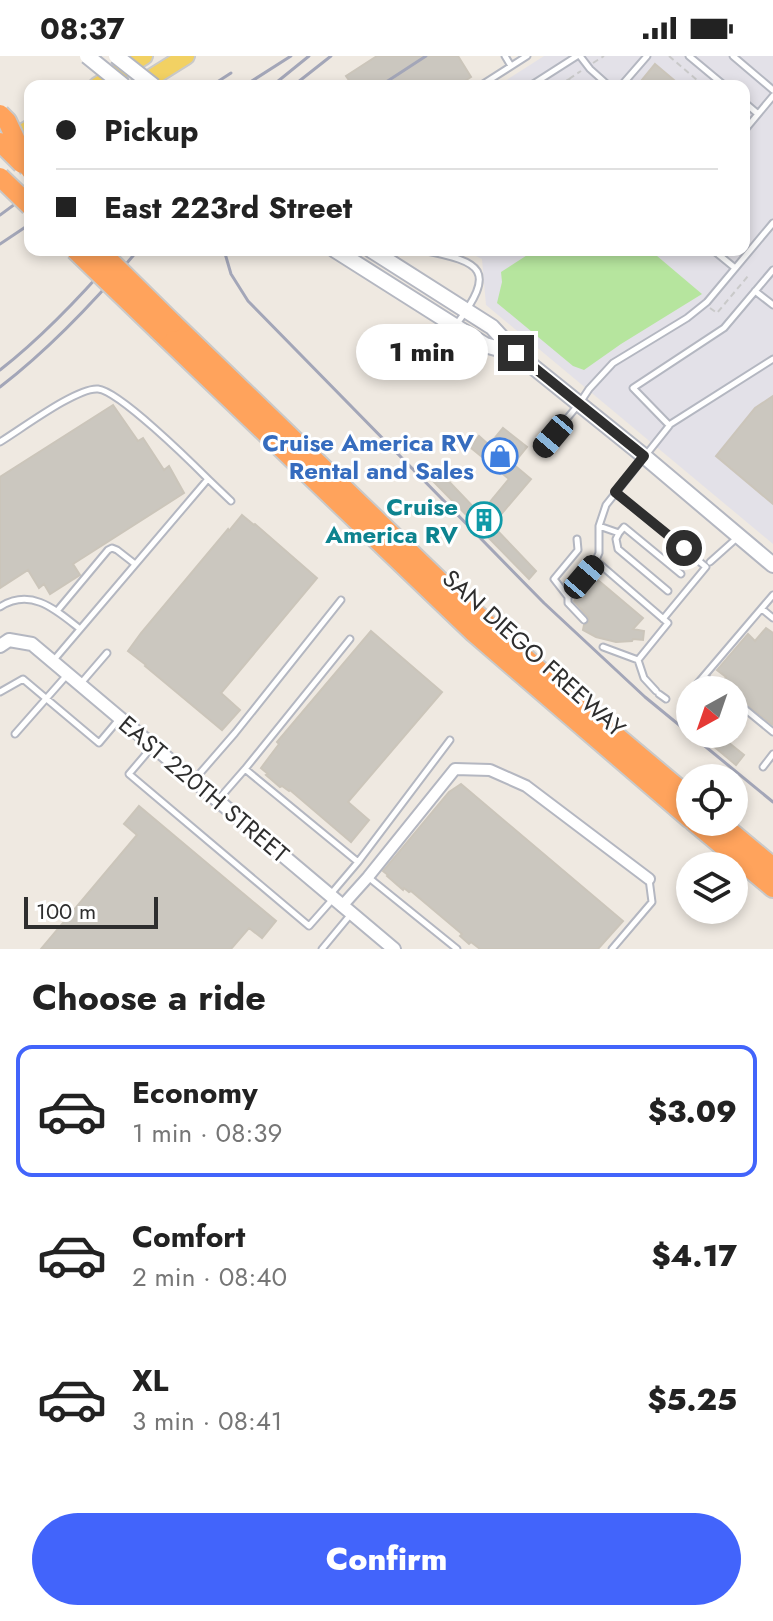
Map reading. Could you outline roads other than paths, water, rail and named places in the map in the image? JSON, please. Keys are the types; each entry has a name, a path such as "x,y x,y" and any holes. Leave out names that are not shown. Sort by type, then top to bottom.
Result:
{"highway":[{"path":"0,114 7,121 24,158"},
{"path":"0,144 24,166"},
{"path":"0,154 24,177"},
{"path":"0,164 24,187"},
{"path":"0,175 24,200"},
{"name":"SAN DIEGO FREEWAY","path":"83,256 170,324 478,602 676,773"},
{"path":"96,256 445,586 676,786"},
{"path":"105,256 450,598 676,793"},
{"name":"SAN DIEGO FREEWAY","path":"117,256 170,324 462,623 676,807"},
{"path":"748,834 773,855"},
{"name":"SAN DIEGO FREEWAY","path":"713,836 772,881"},
{"path":"725,836 772,881"},
{"path":"732,836 772,881"}],"main road":[{"path":"87,56 117,80"},
{"path":"116,56 146,80"},
{"path":"106,80 144,56"},
{"path":"148,80 186,56"},
{"path":"0,144 24,131"},
{"path":"0,175 24,159"},
{"path":"344,256 485,345 516,353"},
{"path":"380,256 492,327 516,353 773,565"}],"street":[{"name":"EAST 220TH STREET","path":"5,643 32,644 394,949"},
{"path":"339,903 368,877 455,769 490,770 526,786 649,879"}],"lane":[{"path":"505,56 511,66"},
{"path":"489,80 527,56"},
{"path":"540,80 579,56 602,80"},
{"path":"626,80 647,56"},
{"path":"689,56 718,80"},
{"path":"733,56 773,93 750,124"},
{"path":"750,107 758,114"},
{"path":"750,250 773,223"},
{"path":"450,256 471,264 480,282 455,326"},
{"path":"720,256 735,268"},
{"path":"540,451 613,363 705,304 745,256"},
{"path":"669,425 633,388 724,328 773,270"},
{"path":"755,291 773,305"},
{"path":"584,577 599,553 599,526 606,505 669,425 773,359"},
{"path":"0,442 77,393 98,389 119,397 231,501"},
{"path":"53,661 208,479"},
{"path":"615,492 708,565"},
{"path":"599,526 619,533"},
{"path":"668,591 618,549 616,539 619,533 624,527 681,574"},
{"path":"663,619 708,565 739,537"},
{"path":"577,539 578,550 554,579 570,594 568,603 584,620"},
{"path":"57,611 108,550 117,550 135,564"},
{"path":"596,561 668,623 638,660"},
{"path":"704,676 773,595"},
{"path":"0,607 21,598 38,602 57,611 80,629"},
{"path":"194,780 341,600"},
{"path":"762,609 773,618"},
{"path":"217,800 350,639"},
{"path":"603,647 638,660"},
{"path":"80,685 107,653"},
{"path":"638,660 644,678 666,699"},
{"path":"15,734 68,674"},
{"path":"0,692 23,679 99,743 120,718"},
{"path":"748,711 773,732"},
{"path":"322,949 358,862 450,740"},
{"path":"153,746 129,774 309,926 339,903"},
{"path":"763,767 773,754"},
{"path":"245,769 358,862"},
{"path":"368,877 457,949"},
{"path":"612,949 652,902 649,879"},
{"path":"327,942 336,949"}],"railway":[{"path":"253,80 291,56"},
{"path":"279,80 309,56"},
{"path":"301,80 331,56"},
{"path":"389,80 426,56"},
{"path":"220,80 231,73"},
{"path":"0,215 24,197"},
{"path":"0,244 24,228"},
{"path":"0,370 64,313 116,256"},
{"path":"0,387 73,322 133,256"},
{"path":"226,256 231,274 248,301 544,603 645,697 773,802"}],"place":[{"name":"Cruise America RV Rental and Sales","path":"500,456"},
{"name":"Cruise America RV","path":"484,520"}]}
